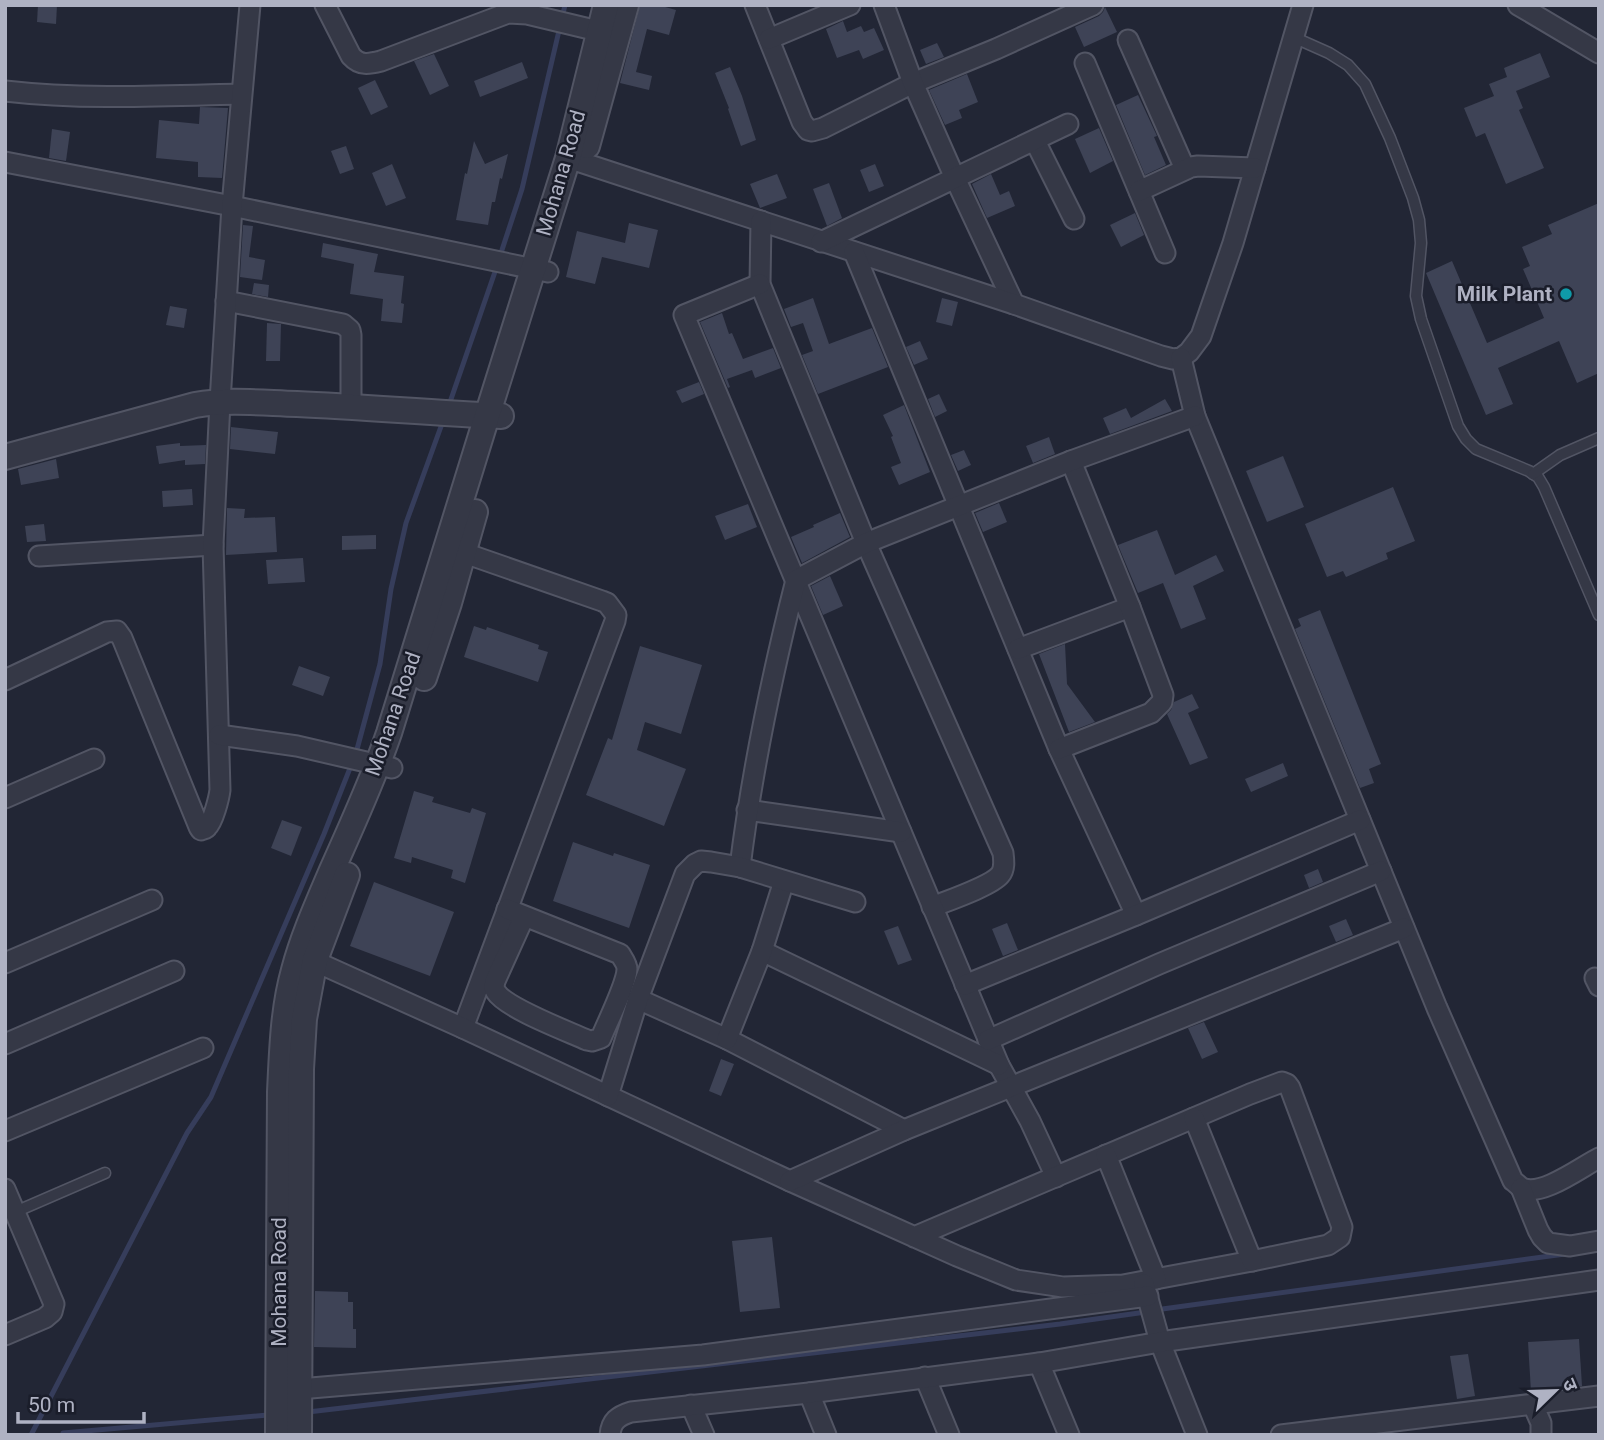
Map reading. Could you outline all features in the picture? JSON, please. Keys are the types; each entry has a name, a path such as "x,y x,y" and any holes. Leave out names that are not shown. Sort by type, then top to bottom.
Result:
{"street":[{"path":"5,680 107,632 117,631 201,830 209,826 219,796 214,545 220,402 232,206 250,5"},
{"path":"325,5 351,56 363,64 381,61 508,13 527,14 598,31"},
{"name":"Mohana Road","path":"576,160 598,31 606,5"},
{"name":"Mohana Road","path":"299,1435 301,1069 306,958 317,903 455,549 495,416 531,268 576,160 626,5"},
{"path":"755,5 802,122 808,130 813,131 913,83 1093,5"},
{"path":"769,39 849,5"},
{"path":"884,5 913,83 1014,304"},
{"path":"576,160 1014,304 1161,356 1181,358 1201,336 1233,243 1303,5"},
{"path":"1518,5 1599,53"},
{"path":"1128,40 1185,169"},
{"path":"1085,62 1165,253"},
{"path":"5,91 68,95 241,94"},
{"path":"821,242 1068,124"},
{"path":"1035,141 1074,219"},
{"path":"5,162 531,268"},
{"path":"1139,191 1185,169 1198,166 1255,168"},
{"path":"761,222 760,284 866,543 1003,853 1001,874 993,882 932,907"},
{"path":"854,253 1059,749 1136,915"},
{"path":"760,284 684,315 988,1040 1056,1177"},
{"path":"226,301 347,326 351,335 351,407"},
{"path":"1181,358 1195,416 1437,1008 1513,1181 1521,1188 1538,1230 1548,1243 1570,1246 1599,1241"},
{"path":"5,457 195,405 220,402 495,416"},
{"path":"740,867 761,731 796,580 866,543 958,505 1195,416"},
{"path":"1059,749 1151,713 1162,702 1163,695 1071,461"},
{"path":"39,556 214,545"},
{"path":"455,549 607,603 616,615 516,913 494,986 496,993 512,1006 587,1040 601,1038 625,980 625,961 620,954 516,913"},
{"path":"1018,649 1130,607"},
{"path":"219,735 286,744 370,762"},
{"path":"5,798 94,759"},
{"path":"747,810 901,832"},
{"path":"965,985 1360,820"},
{"path":"608,1096 638,999 685,874 690,868 701,862 740,867 855,902"},
{"path":"988,1040 1381,871"},
{"path":"727,1039 762,951 785,881"},
{"path":"5,963 152,900"},
{"path":"463,1028 516,913"},
{"path":"790,1181 904,1130 1404,928"},
{"path":"762,951 999,1065"},
{"path":"306,958 1005,1277 1063,1287 1149,1286"},
{"name":"Mohana Road","path":"278,1435 280,1091 286,1006 290,986 306,958"},
{"path":"5,1044 174,971"},
{"path":"638,999 727,1039 904,1130"},
{"path":"5,1131 203,1048"},
{"path":"299,1389 703,1354 1149,1286 1328,1245 1340,1237 1342,1227 1290,1088 1287,1084 1276,1083 914,1237"},
{"path":"1194,1118 1252,1261"},
{"path":"1106,1155 1149,1286 1159,1336 1197,1435"},
{"path":"1521,1188 1529,1190 1551,1185 1599,1158"},
{"path":"5,1189 54,1304 52,1311 45,1318 5,1335"},
{"path":"610,1435 613,1421 624,1414 1039,1363 1159,1336 1599,1280"},
{"path":"1039,1363 1069,1435"},
{"path":"925,1377 949,1435"},
{"path":"809,1393 826,1435"},
{"path":"1282,1435 1599,1396"},
{"path":"691,1405 704,1435"},
{"path":"1533,1405 1541,1423 1541,1435"}],"lane":[{"path":"1293,37 1348,65 1365,84 1390,138 1419,220 1421,243 1416,296 1421,319 1458,426 1476,449 1538,477 1599,615"},
{"path":"1533,474 1560,455 1599,438"},
{"path":"15,1212 105,1173"}],"building":[{"path":"38,5 57,5 56,24 37,22"},
{"path":"640,5 658,5 676,10 669,35 647,29 636,72 652,76 649,90 620,83"},
{"path":"1105,7 1117,32 1084,47 1075,27 1099,16"},
{"path":"843,21 847,32 861,26 864,32 874,28 884,50 863,59 859,50 837,58 826,29"},
{"path":"937,43 944,57 926,64 920,50"},
{"path":"1540,53 1550,77 1516,91 1523,108 1519,110 1544,168 1506,184 1485,133 1476,137 1464,108 1494,96 1489,84 1507,77 1504,68"},
{"path":"434,54 449,86 430,95 414,61"},
{"path":"522,62 528,78 480,97 474,81"},
{"path":"730,67 756,140 741,146 715,73"},
{"path":"967,74 978,102 959,110 962,118 945,125 929,90"},
{"path":"375,80 388,107 371,115 358,88"},
{"path":"1138,95 1157,136 1154,137 1166,165 1145,175 1116,105"},
{"path":"200,107 228,108 222,178 198,177 198,162 156,158 159,120 199,124"},
{"path":"1099,128 1113,161 1090,173 1075,139"},
{"path":"52,129 70,132 66,161 49,158"},
{"path":"474,141 485,164 508,154 495,202 492,202 488,225 456,220"},
{"path":"346,146 354,169 340,174 331,151"},
{"path":"392,164 406,198 386,206 372,173"},
{"path":"875,164 884,186 869,192 860,170"},
{"path":"777,174 787,198 760,208 750,184"},
{"path":"991,174 1000,195 1009,191 1015,206 987,218 972,184"},
{"path":"829,183 842,218 827,226 813,189"},
{"name":"Milk Plant","path":"1599,203 1599,373 1577,383 1559,341 1498,368 1513,404 1486,415 1426,273 1452,261 1487,343 1544,318 1523,269 1530,266 1522,247 1552,234 1548,225"},
{"path":"1135,213 1144,235 1121,247 1110,225"},
{"path":"629,223 658,230 649,268 602,257 595,284 566,277 577,231 625,243"},
{"path":"243,225 253,226 249,257 265,260 262,280 240,277"},
{"path":"323,243 378,254 374,272 404,276 402,323 381,321 383,299 350,294 354,264 321,257"},
{"path":"254,283 269,285 268,297 252,294"},
{"path":"813,298 829,344 872,328 888,367 818,394 802,355 813,351 803,323 791,327 784,309"},
{"path":"942,298 958,302 952,326 936,322"},
{"path":"170,306 187,309 184,328 166,325"},
{"path":"722,313 729,334 732,333 743,359 773,348 781,368 755,378 752,370 727,379 728,388 700,322"},
{"path":"267,323 281,324 280,361 266,361"},
{"path":"920,341 928,359 914,365 906,347"},
{"path":"699,382 704,394 682,403 676,391"},
{"path":"939,394 947,411 935,417 928,399"},
{"path":"1165,399 1172,411 1110,434 1103,418 1126,408 1131,418"},
{"path":"904,405 930,472 899,485 891,467 901,463 883,415"},
{"path":"231,427 278,432 275,454 230,449"},
{"path":"1049,437 1055,454 1033,463 1026,446"},
{"path":"180,443 180,446 206,445 205,464 185,465 185,460 159,464 156,446"},
{"path":"964,450 971,465 958,471 951,455"},
{"path":"1283,456 1304,507 1267,522 1246,471"},
{"path":"56,459 59,478 21,485 18,469"},
{"path":"1393,487 1415,541 1386,553 1388,559 1346,577 1343,571 1327,577 1305,524"},
{"path":"192,489 193,505 163,507 162,491"},
{"path":"999,503 1007,522 983,532 975,513"},
{"path":"748,504 757,527 725,540 715,516"},
{"path":"227,508 245,509 244,518 275,517 277,552 226,555"},
{"path":"840,513 850,537 802,563 791,537"},
{"path":"44,524 46,541 27,542 25,526"},
{"path":"1157,530 1175,575 1216,555 1224,571 1193,586 1206,619 1181,629 1163,583 1138,593 1118,545"},
{"path":"376,535 376,549 342,550 342,536"},
{"path":"303,558 305,582 268,584 266,560"},
{"path":"830,576 843,606 823,615 811,586"},
{"path":"1320,610 1381,764 1369,769 1374,783 1360,788 1295,629 1301,626 1298,619"},
{"path":"474,626 486,630 487,627 539,645 538,649 548,652 538,682 464,657"},
{"path":"1065,644 1067,684 1095,722 1069,732 1039,654"},
{"path":"640,646 702,665 681,734 645,722 637,750 686,769 664,826 586,795 608,738 612,740"},
{"path":"299,666 330,677 323,696 292,685"},
{"path":"1192,694 1199,708 1188,713 1208,758 1190,765 1167,714 1174,702"},
{"path":"1283,763 1288,776 1251,792 1245,779"},
{"path":"414,791 434,797 432,802 470,813 472,808 486,813 465,883 451,878 453,870 412,857 411,863 394,858"},
{"path":"282,820 302,827 291,856 271,848"},
{"path":"573,842 650,865 629,928 553,901"},
{"path":"1318,869 1323,882 1309,888 1304,875"},
{"path":"374,882 454,912 430,976 350,946"},
{"path":"1346,919 1353,935 1336,942 1329,926"},
{"path":"1007,923 1018,950 1003,956 992,929"},
{"path":"898,926 912,960 898,965 884,931"},
{"path":"1204,1022 1218,1052 1202,1059 1188,1028"},
{"path":"721,1059 734,1064 721,1096 709,1091"},
{"path":"772,1237 780,1308 740,1312 732,1241"},
{"path":"315,1291 348,1292 348,1302 353,1302 356,1348 314,1347"},
{"path":"1579,1339 1582,1386 1531,1392 1528,1342"},
{"path":"1468,1354 1475,1396 1457,1399 1450,1356"}],"waterway":[{"path":"500,256 522,189 565,5"},
{"path":"449,405 497,266"},
{"path":"31,1435 187,1133 211,1097 324,834 356,753 380,664 391,589 406,523 443,421"},
{"path":"1155,1310 1565,1254"},
{"path":"308,1412 1146,1312"},
{"path":"63,1433 268,1415"}],"place":[{"name":"Milk Plant","path":"1566,294"}]}
